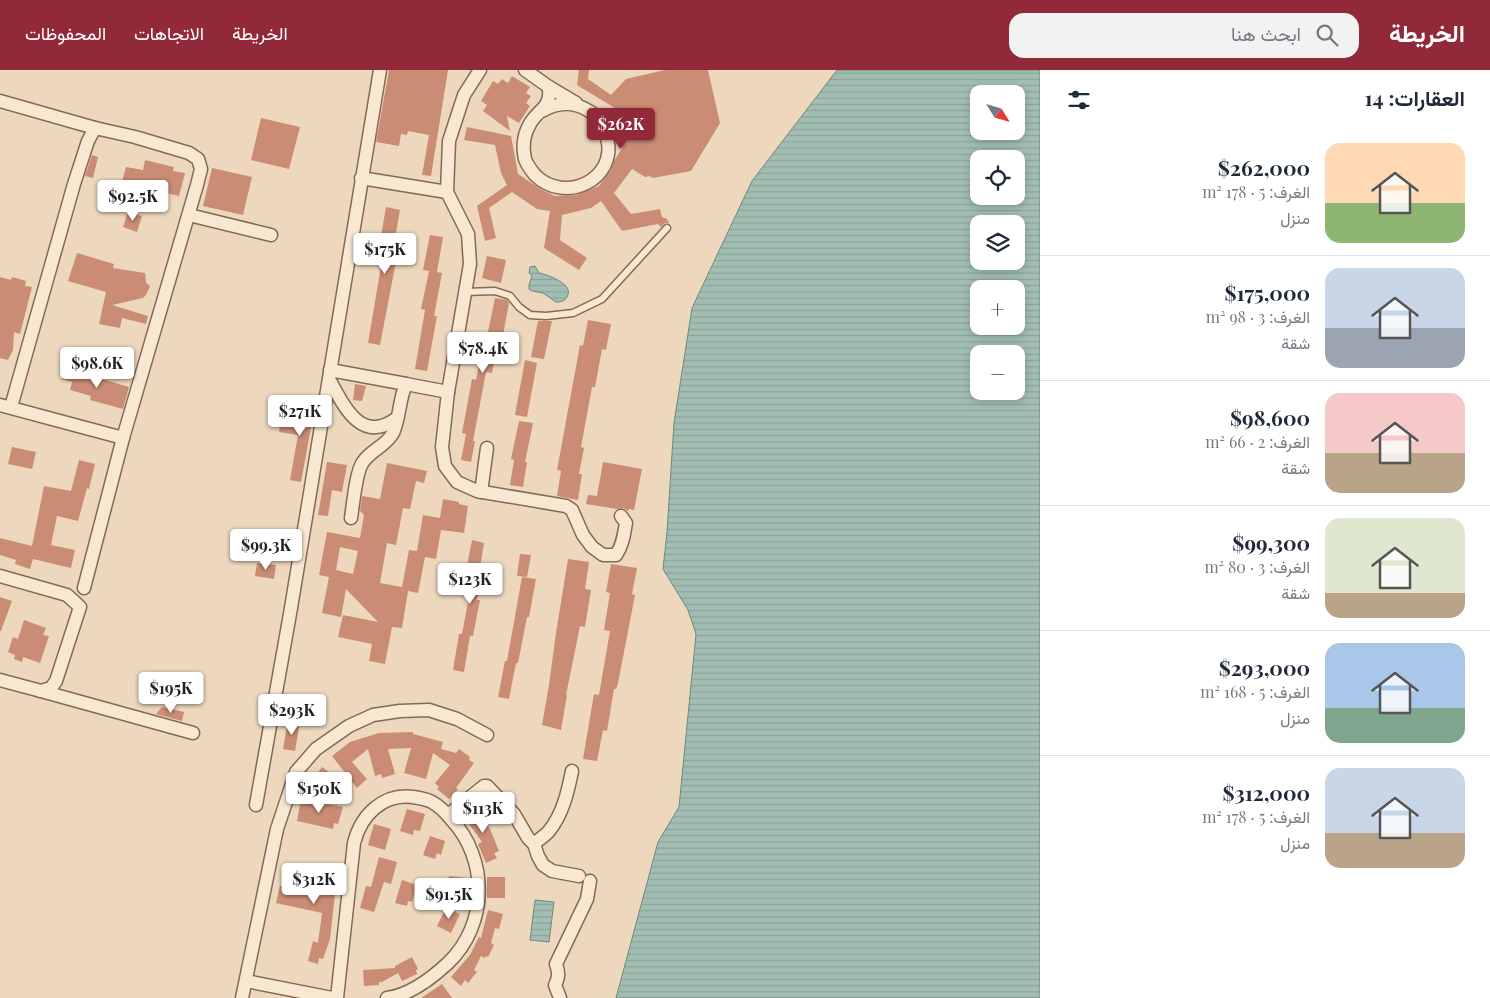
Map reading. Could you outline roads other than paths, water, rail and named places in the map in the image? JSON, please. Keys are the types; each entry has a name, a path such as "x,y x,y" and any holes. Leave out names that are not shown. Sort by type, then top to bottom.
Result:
{"street":[{"path":"256,805 291,608 380,70"},
{"path":"480,70 464,95 449,141 447,192 468,234 470,264 448,392 442,448 445,466 458,482 481,492 566,506 572,510 583,535 592,547 603,555 616,555 620,550 626,523 621,516"},
{"path":"525,70 549,87 596,114 604,126 609,144 607,159 601,171 590,182 578,187 563,189 542,181 531,170 526,159 525,135 532,121 542,111 550,97 549,87"},
{"path":"0,101 189,153 198,159 201,169 123,438 84,588"},
{"path":"542,111 551,106 565,103 580,105"},
{"path":"95,128 88,141 74,184 6,406 123,438"},
{"path":"361,178 447,192"},
{"path":"189,215 271,235"},
{"path":"329,374 406,384 448,392"},
{"path":"329,374 344,405 360,423 377,428 390,424 397,418"},
{"path":"351,518 358,474 362,462 388,441 394,430 402,393 406,384"},
{"path":"481,492 487,448"},
{"path":"0,576 68,595 80,607 56,681 51,688 41,691"},
{"path":"0,680 192,733"},
{"path":"242,998 277,829 296,772 316,749 349,726 372,715 400,711 429,710 457,719 487,735"},
{"path":"534,844 550,830 556,820 567,794 572,771"},
{"path":"448,815 474,792 487,786 514,814 528,838 534,844 543,865 552,871 585,879 587,899 556,964 559,977 555,985 560,998"},
{"path":"337,998 356,834 364,819 384,801 398,797 421,798 432,802 448,815 464,836 472,853 480,888 478,913 462,947 452,959 429,978 392,998"},
{"path":"246,981 332,998"}],"lane":[{"path":"465,292 495,291 510,296 519,307 530,315 546,316 573,312 602,298 667,228"}]}
